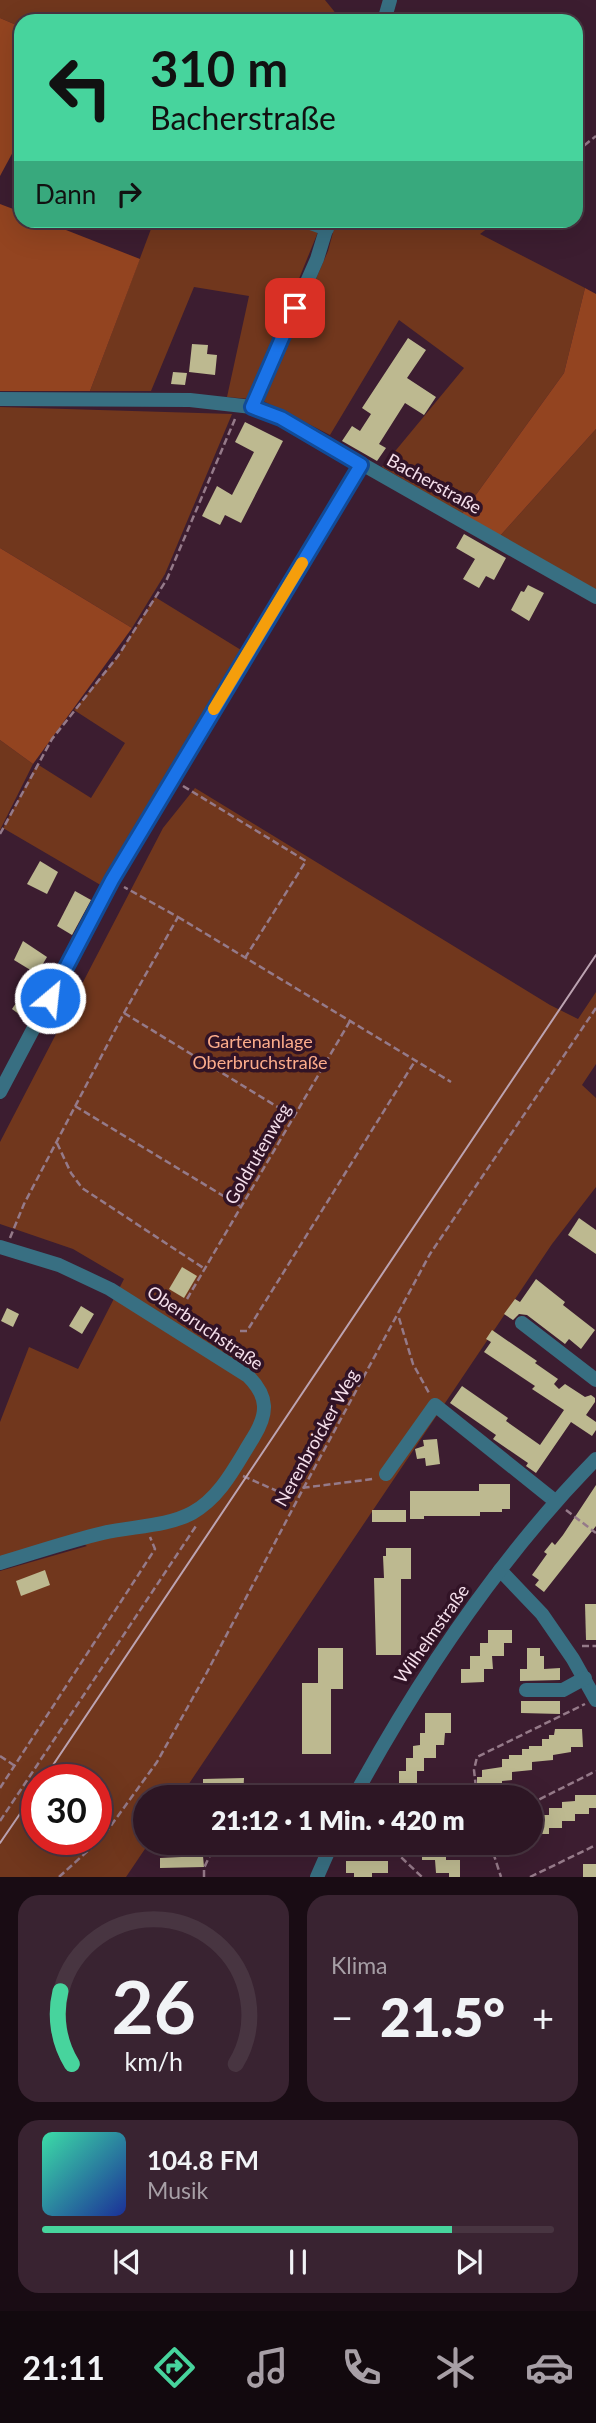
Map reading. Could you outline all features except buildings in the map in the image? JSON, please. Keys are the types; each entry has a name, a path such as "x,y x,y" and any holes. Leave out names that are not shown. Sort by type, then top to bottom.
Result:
{"street":[{"path":"252,407 317,258 327,228"},
{"name":"Bacherstraße","path":"0,399 191,400 252,407 281,418 596,597"},
{"path":"0,1092 112,880 361,465"},
{"name":"Oberbruchstraße","path":"0,1563 104,1532 146,1526 192,1513 208,1502 232,1471 264,1415 264,1400 260,1388 248,1376 110,1289 59,1265 2,1248"},
{"path":"522,1323 596,1380"},
{"path":"386,1474 435,1405 555,1501"},
{"name":"Wilhelmstraße","path":"361,1785 427,1674 500,1570 555,1501 596,1459"},
{"path":"500,1570 542,1614 596,1699"},
{"path":"526,1690 563,1690 585,1678"},
{"path":"317,1877 327,1855"}],"path":[{"path":"0,834 52,739 118,656 167,579 237,417 252,407"},
{"path":"171,780 306,862 245,958"},
{"path":"112,880 451,1082"},
{"path":"2,1248 124,1013 178,917"},
{"name":"Nerenbroicker Weg","path":"59,1877 102,1838 156,1762 205,1676 430,1254 596,1008"},
{"path":"124,1013 293,1117"},
{"name":"Goldrutenweg","path":"187,1298 350,1021"},
{"path":"240,1331 247,1331 415,1060"},
{"path":"75,1106 241,1207"},
{"path":"57,1143 71,1173 82,1188 205,1269"},
{"path":"398,1316 414,1364 435,1405"},
{"path":"232,1471 276,1491 373,1479 386,1474"},
{"path":"555,1501 596,1533"},
{"path":"0,1821 202,1518 208,1502"},
{"path":"0,1788 155,1549 146,1526"},
{"path":"476,1785 474,1770 477,1757 596,1699"},
{"path":"0,1756 15,1766"},
{"path":"543,1798 596,1772"},
{"path":"530,1877 596,1845"},
{"path":"204,1877 204,1868 210,1855"},
{"path":"399,1855 422,1877"},
{"path":"494,1855 501,1877"}],"green space":[{"path":"0,0 325,0 336,14 14,14 14,24 0,18"},
{"path":"151,228 306,228 318,232 250,399 227,397 249,296 194,287 151,391 90,391"},
{"path":"334,228 488,228 480,234 585,288 564,373 462,514 382,467 464,368 399,320 330,435 263,401 328,251"},
{"path":"0,407 232,414 165,574 132,628 0,548"},
{"path":"596,429 596,592 499,537"},
{"path":"155,597 241,650 104,887 3,828 37,764 91,798 125,743 74,710 117,657"},
{"path":"0,740 33,764 0,830"},
{"name":"Gartenanlage Oberbruchstraße","path":"195,788 550,1005 578,1019 596,992 596,1064 582,1085 596,1098 596,1187 552,1244 188,1785 133,1785 133,1855 141,1855 126,1877 0,1877 0,1571 87,1546 71,1536 0,1557 0,1422 29,1347 78,1369 124,1279 73,1249 0,1224 0,1142 163,828"}],"shaded area":[{"path":"0,18 14,24 14,150 0,176"},
{"path":"0,204 14,209 14,228 61,228 140,259 90,391 0,391"},
{"path":"585,288 596,294 596,429 499,537 462,514 564,373"},
{"path":"0,548 132,628 33,764 0,740"}],"tram line":[{"path":"54,1764 596,955"},
{"path":"0,1843 21,1812"}],"slow traffic":[{"path":"214,709 302,563"}],"route":[{"path":"50,998 112,880 361,465 281,418 252,407 295,308"}]}
